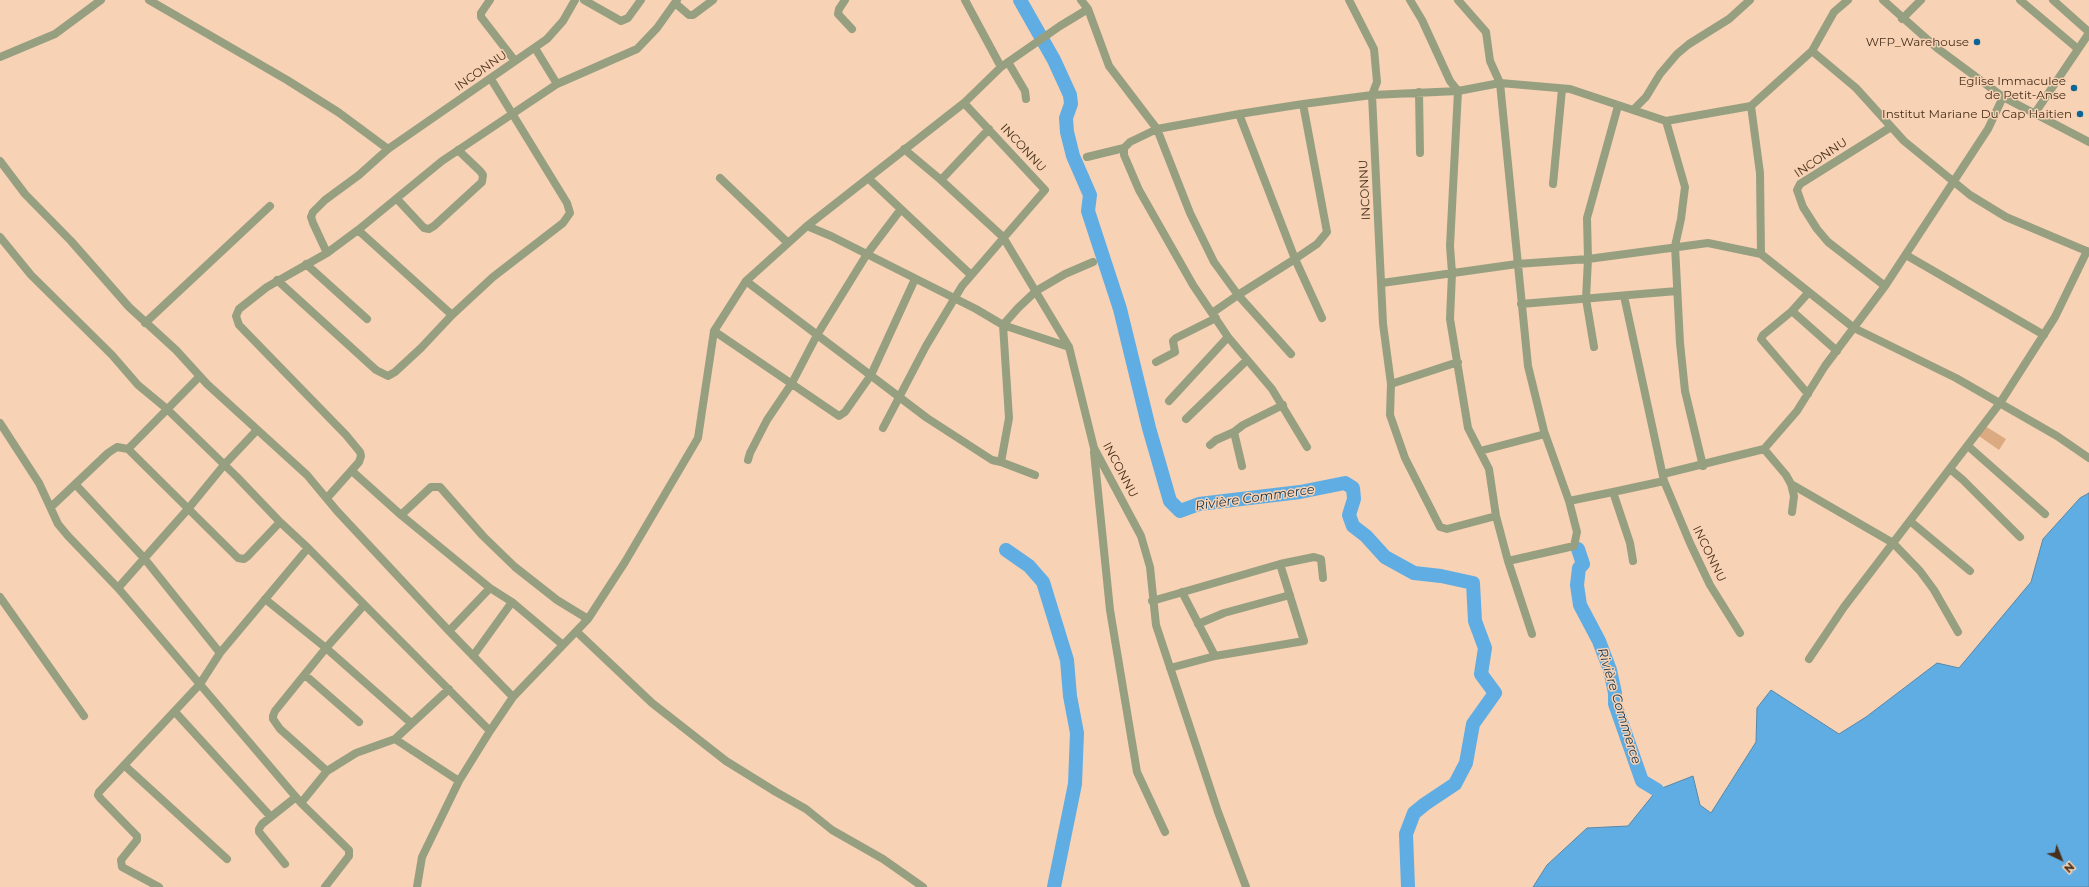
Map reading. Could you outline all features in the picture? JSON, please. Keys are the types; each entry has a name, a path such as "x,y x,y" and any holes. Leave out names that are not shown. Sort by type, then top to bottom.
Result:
{"street":[{"path":"0,57 55,34 101,0"},
{"path":"149,0 287,80 338,112 388,149"},
{"path":"490,0 481,13 481,17 515,61"},
{"name":"INCONNU","path":"327,253 312,223 311,217 313,212 325,200 359,175 388,149 548,39 563,21 574,0"},
{"path":"584,0 621,21 628,18 641,0"},
{"path":"327,498 352,471 361,456 360,452 346,435 254,341 236,320 239,310 277,280 327,253 397,199 442,160 557,84 637,49 657,28 676,1 689,15 693,15 713,0"},
{"path":"845,0 839,9 838,14 852,29"},
{"path":"965,0 1004,65 1025,91 1026,99"},
{"path":"1081,0 1088,9 1109,66 1158,132 1190,213 1214,262 1238,295 1291,354"},
{"name":"INCONNU","path":"1349,0 1374,49 1377,82 1372,95 1383,324 1391,384 1390,415 1415,479 1440,527 1447,530 1496,516"},
{"path":"1410,0 1422,20 1450,81 1458,92 1450,246 1452,273 1450,319 1468,428 1489,469 1496,516 1508,561 1532,634"},
{"path":"1458,0 1486,32 1490,61 1500,83 1528,366 1545,434 1569,501 1577,532 1574,546 1508,561"},
{"path":"1633,110 1646,97 1660,74 1677,54 1729,19 1750,0"},
{"path":"1087,156 1124,148 1130,142 1158,132 1239,114 1372,95 1418,92 1458,92 1500,83 1570,89 1666,121 1751,106 1812,51 1834,12 1848,0"},
{"path":"1883,0 1902,19 1937,48 2003,97 2089,142"},
{"path":"1902,19 1921,0"},
{"path":"2020,0 2078,49"},
{"path":"2035,113 2089,33 2053,0"},
{"path":"417,887 422,857 458,781 513,697 588,619 625,562 698,438 714,331 746,281 807,226 964,103 1004,65 1060,26 1088,9"},
{"path":"535,48 557,84"},
{"path":"1809,658 1844,607 2000,403 2055,318 2088,251 2006,217 1953,183 1904,141 1856,88 1812,51"},
{"path":"277,280 376,370 388,376 395,372 421,348 452,315 493,277 563,223 570,213 567,203 491,79"},
{"path":"1553,184 1562,89"},
{"path":"1418,92 1420,153"},
{"path":"1569,501 1613,492 1764,449 1797,411 1825,366 1885,286 1988,129 2003,97"},
{"name":"INCONNU","path":"883,428 954,298 1003,237 1045,190 964,103"},
{"path":"1156,362 1176,352 1173,340 1214,315 1238,295 1317,244 1327,232 1303,104"},
{"path":"1594,347 1586,299 1588,259 1587,218 1618,106"},
{"path":"1751,106 1760,173 1761,254"},
{"path":"1239,114 1295,259 1322,318"},
{"path":"1666,121 1685,187 1681,218 1675,246 1680,343 1685,391 1703,466"},
{"name":"INCONNU","path":"1885,286 1828,242 1817,229 1803,207 1797,190 1800,184 1891,127"},
{"name":"INCONNU","path":"941,180 989,129"},
{"path":"1124,148 1124,155 1138,190 1193,285 1228,337 1283,405 1307,446"},
{"name":"INCONNU","path":"904,149 941,180 1003,237 1069,347 1094,448 1141,536 1150,567 1152,601 1156,625 1191,726 1218,812 1246,887"},
{"path":"397,199 424,228 429,229 434,226 482,182 483,176 480,171 458,150"},
{"path":"0,161 25,194 71,241 144,323 176,350 200,376 307,475 449,631 513,697"},
{"path":"720,178 788,244"},
{"path":"868,178 971,275"},
{"path":"144,323 177,295 223,248 270,206"},
{"path":"748,460 767,420 792,382 817,335 867,254 901,209"},
{"path":"807,226 867,254 954,298 1003,325 1069,347"},
{"path":"358,230 452,315"},
{"path":"0,237 31,275 112,355 138,385 167,409 224,465 490,731"},
{"path":"1382,284 1517,264 1588,259 1675,246 1708,243 1761,254 1854,328 1956,378 2057,436 2089,458"},
{"path":"1906,255 2044,335"},
{"path":"1001,462 1009,418 1003,325 1036,291 1065,274 1093,262"},
{"path":"306,264 367,318"},
{"path":"714,331 792,382 839,416 845,412 871,375 915,279"},
{"path":"746,281 955,437 992,460 1035,475"},
{"path":"1521,304 1677,291"},
{"path":"1808,394 1761,339 1763,335 1792,311 1809,292"},
{"name":"INCONNU","path":"1624,296 1664,478 1690,543 1710,585 1740,633"},
{"path":"1792,311 1837,351"},
{"path":"1169,401 1228,337"},
{"path":"1186,419 1247,360"},
{"path":"1391,384 1458,362"},
{"path":"128,449 200,376"},
{"path":"1210,445 1216,440 1234,432 1243,424 1283,405"},
{"path":"0,423 39,483 58,524 118,588 298,800 349,850 349,856 326,887"},
{"path":"118,588 188,509 224,465 257,430"},
{"path":"1234,432 1242,466"},
{"path":"1480,451 1545,434"},
{"path":"1968,446 2045,514"},
{"path":"51,507 117,447 128,449 238,558 244,559 280,522"},
{"path":"1094,448 1110,610 1137,772 1165,832"},
{"path":"1764,449 1786,475 1791,484 1794,496 1792,512"},
{"path":"1950,469 2020,537"},
{"path":"352,471 401,515 490,588 512,602 563,645"},
{"path":"1791,484 1893,543 1920,571 1934,590 1958,632"},
{"path":"76,485 144,558 220,653"},
{"path":"401,515 431,487 440,487 483,536 515,567 557,600 588,619"},
{"path":"1613,492 1630,543 1633,561"},
{"path":"1910,520 1970,571"},
{"path":"159,887 122,866 121,860 137,840 137,836 98,795 124,764 176,713 200,684 220,653 308,548"},
{"path":"1152,601 1280,564 1314,557 1321,559 1323,578"},
{"path":"1170,668 1215,656 1304,641 1280,564"},
{"path":"449,631 490,588"},
{"path":"1182,592 1215,656"},
{"path":"1198,624 1224,614 1290,595"},
{"path":"0,597 84,716"},
{"path":"265,599 326,648 411,723"},
{"path":"473,656 512,602"},
{"path":"328,771 284,732 273,719 275,711 326,648 364,605"},
{"path":"577,632 652,703 726,761 806,809 832,830 883,859 923,887"},
{"path":"305,675 359,722"},
{"path":"285,864 259,832 260,826 271,817 298,800 328,771 356,753 395,739 449,689"},
{"path":"176,713 271,817"},
{"path":"395,739 458,781"},
{"path":"124,764 227,859"}],"shaded area":[{"path":"1985,426 2006,439 1999,450 1979,436"}],"water":[{"path":"2089,493 2089,887 1533,887 1547,865 1587,828 1628,826 1657,790 1693,776 1700,805 1711,813 1756,742 1757,708 1771,690 1839,734 1866,717 1937,663 1959,668 2031,582 2043,539 2080,498"}],"waterway":[{"name":"Rivière Commerce","path":"1020,0 1054,60 1070,95 1071,104 1066,118 1067,132 1073,156 1090,195 1088,211 1120,309 1149,428 1170,501 1180,511 1199,504 1300,492 1345,483 1353,488 1354,499 1349,515 1353,526 1366,536 1385,557 1414,573 1441,576 1473,583 1475,621 1485,648 1481,674 1495,693 1473,724 1466,763 1455,784 1414,813 1406,834 1408,887"},
{"name":"Rivière Commerce","path":"1578,549 1583,564 1579,568 1577,585 1580,605 1599,641 1610,670 1615,693 1615,704 1642,781 1657,790"},
{"path":"1006,550 1029,566 1043,582 1067,660 1070,696 1077,733 1075,784 1054,887"}],"place":[{"name":"WFP_Warehouse","path":"1977,42"},
{"name":"Eglise Immaculee de Petit-Anse","path":"2074,88"},
{"name":"Institut Mariane Du Cap Haitien","path":"2080,114"}]}
